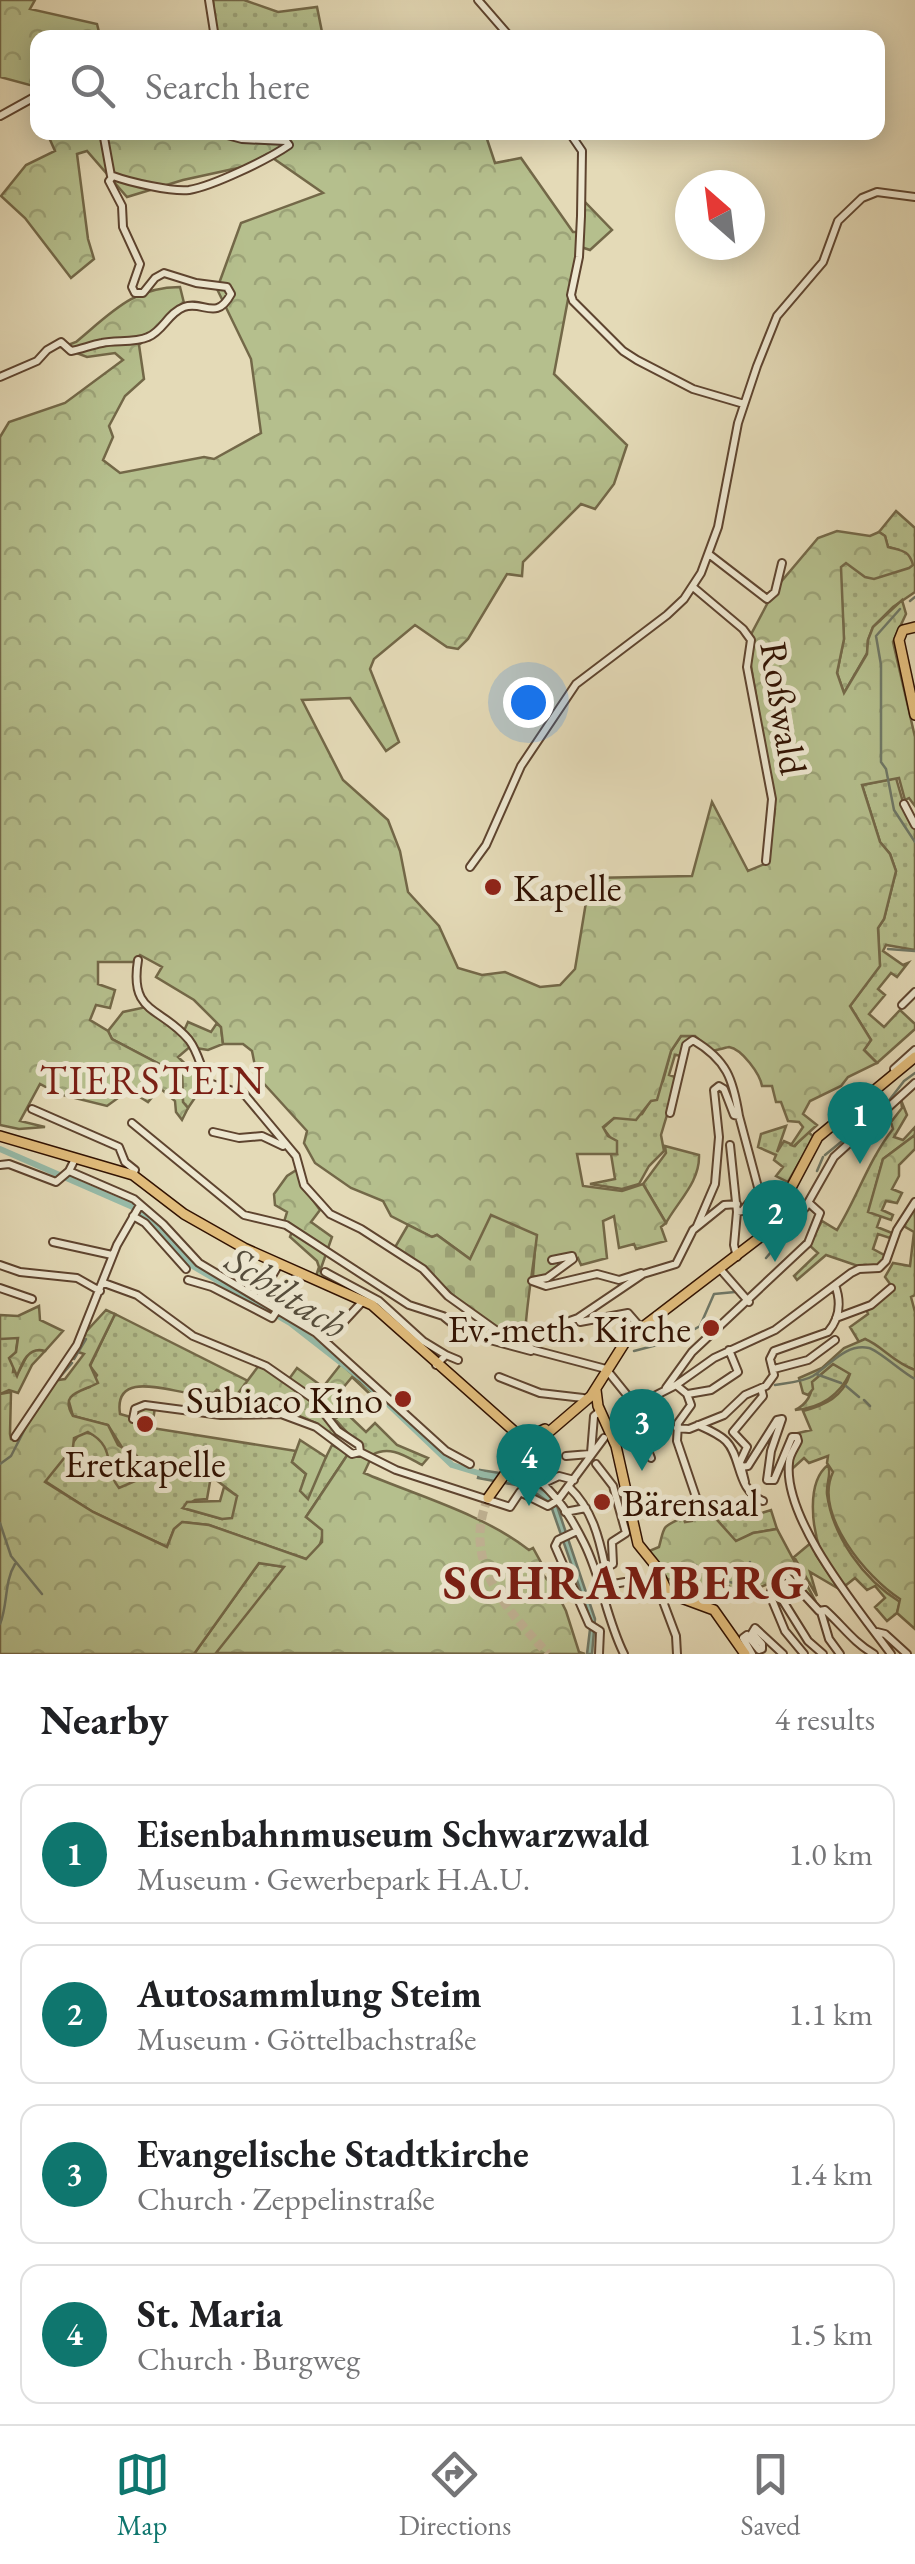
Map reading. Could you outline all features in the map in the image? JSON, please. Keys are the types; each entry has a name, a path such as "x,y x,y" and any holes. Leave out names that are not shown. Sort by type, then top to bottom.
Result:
{"main road":[{"path":"915,630 903,630 899,640 915,715"},
{"path":"915,630 904,643 915,698"},
{"path":"525,1451 585,1398 624,1342 762,1235 818,1137 915,1054"},
{"path":"0,1136 132,1175 193,1220 363,1302 440,1361 522,1439 545,1429"},
{"path":"440,1361 525,1451"},
{"path":"488,1498 507,1470 545,1429 596,1390 606,1368"},
{"path":"596,1390 607,1434 616,1446 638,1544 655,1565 665,1594 714,1610 744,1653"},
{"path":"585,1398 599,1408"}],"street":[{"path":"209,0 213,30"},
{"path":"478,0 504,30"},
{"path":"0,116 30,99"},
{"path":"0,378 37,361 56,343 62,342 71,351 142,339 154,334 180,308 191,305 213,310 229,298 227,287 164,274 142,293 135,293 132,287 140,264 124,231 122,206 110,186 104,140"},
{"path":"111,176 133,184 190,190 289,146 286,141 264,140"},
{"path":"574,140 582,151 580,244 571,295 574,302 637,360 693,389 744,404"},
{"path":"470,868 486,845 520,766 576,684 634,643 693,588 710,554 744,404 777,316 823,262 838,222 862,198 877,192 915,197"},
{"path":"710,554 768,599 775,592 782,563"},
{"name":"Roßwald","path":"693,588 744,629 751,640 747,668 772,800 766,862"},
{"path":"904,804 915,825"},
{"path":"138,960 136,987 140,998 188,1040 209,1084 245,1095 296,1156 304,1185 320,1206 423,1269 466,1310 504,1336 534,1350"},
{"path":"902,1005 915,992"},
{"path":"552,1260 573,1257 556,1273 532,1282 546,1286 597,1274 619,1280 676,1264 688,1234 724,1205 742,1211 759,1191 731,1078 712,1053 693,1040 686,1045 670,1113"},
{"path":"784,1202 799,1210 809,1203 834,1158 915,1083"},
{"path":"698,1226 715,1184 719,1137 715,1088 723,1087 731,1110 738,1116"},
{"path":"32,1109 115,1145 135,1170 132,1175"},
{"path":"132,1123 244,1215 286,1225 409,1305 443,1316 464,1333 606,1368 633,1406 651,1458"},
{"path":"213,1132 239,1138 262,1136 286,1147"},
{"path":"730,1145 737,1208 737,1257"},
{"path":"0,1165 10,1164 53,1182 68,1172 76,1158"},
{"path":"68,1172 111,1187 137,1211 186,1270"},
{"path":"553,1503 633,1406 676,1386 729,1350 774,1330 856,1270 874,1270 883,1265 897,1230 915,1202"},
{"path":"665,1391 692,1352 810,1240 820,1213 809,1203"},
{"path":"15,1437 69,1357 102,1287 112,1255 137,1211"},
{"path":"137,1211 163,1224 199,1263 326,1341 446,1451 470,1464"},
{"path":"53,1242 112,1255"},
{"path":"260,1298 279,1264"},
{"path":"0,1265 20,1272 77,1278 137,1295 193,1336 266,1366 312,1398 344,1437 359,1445 360,1452"},
{"path":"720,1270 748,1302"},
{"path":"325,1272 379,1302 440,1361 458,1360"},
{"path":"579,1320 642,1274"},
{"path":"188,1280 212,1287 272,1318 276,1312"},
{"path":"677,1428 683,1430 724,1416 773,1378 772,1352 824,1334 836,1318 840,1299 835,1285"},
{"path":"0,1288 32,1299"},
{"path":"836,1318 872,1305 891,1288"},
{"path":"326,1341 363,1302"},
{"path":"518,1341 568,1322 628,1313 642,1328"},
{"path":"774,1369 810,1359 836,1340"},
{"path":"686,1394 711,1390 738,1372 729,1350"},
{"path":"498,1377 540,1393 585,1398"},
{"path":"676,1386 692,1405 677,1428 681,1456 698,1503"},
{"path":"745,1482 741,1467 746,1447 733,1432 763,1396 761,1388"},
{"path":"133,1419 135,1410 145,1405 250,1417 276,1413 316,1427 352,1454 360,1452 396,1470 492,1503 510,1506 522,1492 553,1503 565,1512 578,1533 602,1586 624,1654"},
{"path":"591,1454 594,1416 599,1408"},
{"path":"741,1467 748,1466 780,1419 784,1424 774,1442 766,1477 768,1481 774,1480 788,1443 795,1436 798,1442 789,1459 790,1477 795,1500 821,1560 890,1654"},
{"path":"698,1425 725,1440 754,1498 763,1501"},
{"path":"525,1451 530,1472 553,1503"},
{"path":"566,1456 591,1454"},
{"path":"596,1464 613,1486 626,1533 613,1540 605,1571 596,1573"},
{"path":"542,1484 556,1476 570,1476 607,1562"},
{"path":"565,1512 586,1508"},
{"path":"596,1529 564,1537 555,1546 596,1630 599,1654"},
{"path":"804,1654 789,1638 772,1602 770,1588 782,1584 780,1573 822,1612 829,1639 840,1654"},
{"path":"602,1586 625,1582 665,1594 677,1654"},
{"path":"776,1588 808,1642 823,1654"},
{"path":"822,1612 830,1614 854,1642 874,1654"},
{"path":"744,1653 743,1638 747,1636 762,1649 752,1632 755,1628 784,1654"},
{"path":"596,1630 614,1632"},
{"path":"877,1632 908,1654"}],"green space":[{"path":"0,0 35,0 30,9 97,24 98,30 30,30 30,85 0,77"},
{"path":"213,0 244,0 278,12 317,7 322,30 216,30"},
{"path":"50,140 487,140 495,163 521,158 573,232 583,232 584,201 612,230 590,250 578,246 554,374 627,445 614,484 595,509 581,504 523,562 522,576 507,574 458,649 447,647 415,625 374,659 370,669 399,742 386,751 350,698 302,700 343,780 388,820 400,851 408,892 439,926 458,968 482,975 505,972 540,987 560,985 575,969 590,878 692,876 712,802 748,871 767,863 775,809 747,642 775,589 818,538 837,531 870,536 879,532 885,536 888,547 909,556 913,565 909,568 874,579 846,563 841,567 844,639 837,673 844,693 867,654 873,627 902,600 906,614 893,642 915,737 915,806 909,798 905,800 899,778 862,785 880,842 896,871 884,919 878,928 880,966 850,1006 871,1040 864,1050 877,1063 810,1101 803,1114 817,1125 794,1146 791,1145 803,1127 799,1122 788,1121 781,1102 776,1102 772,1086 762,1086 745,1057 729,1047 712,1051 695,1036 681,1036 671,1051 657,1100 651,1101 636,1120 614,1118 603,1127 617,1141 617,1154 577,1154 583,1186 622,1191 643,1184 666,1223 661,1227 666,1241 636,1249 634,1244 619,1248 614,1216 603,1221 607,1258 581,1265 578,1258 546,1277 533,1276 536,1235 484,1232 470,1259 437,1235 432,1237 391,1216 383,1201 351,1188 315,1163 304,1143 307,1131 257,1076 252,1051 243,1044 223,1044 221,1027 194,1000 156,977 162,967 140,955 133,962 98,962 98,984 115,990 110,1008 96,1005 90,1020 108,1031 112,1039 182,1076 183,1102 188,1108 182,1120 175,1101 160,1088 148,1102 129,1090 107,1106 59,1094 40,1084 20,1121 45,1127 19,1129 0,1125 0,437 9,422 65,403 123,360 115,353 87,357 71,351 68,345 136,297 180,287 184,303 139,345 144,379 125,396 109,426 113,437 103,460 120,473 204,457 214,459 261,433 251,359 217,289 241,223 323,193 267,154 247,166 127,197 87,151 77,154 94,259 71,278 25,218 1,196 26,165 55,151"},
{"path":"896,511 915,528 915,592 873,627 867,653 844,693 837,673 844,639 840,568 845,562 853,566 896,549 888,547 885,536 879,532"},
{"path":"896,778 915,828 915,950 886,945 883,951 903,965 908,963 897,977 891,973 878,989 885,995 869,1014 884,1027 900,1010 915,1024 915,1029 877,1063 864,1050 871,1040 850,1006 880,965 878,928 884,919 896,871 880,842 862,785"},
{"path":"146,1007 192,1045 178,1057 205,1083 188,1108 183,1103 182,1076 112,1039 108,1031 123,1012"},
{"path":"188,1022 211,1032 217,1023 223,1044 208,1050 196,1048 183,1033"},
{"path":"681,1036 695,1036 695,1040 689,1039 682,1056 675,1055 669,1075 678,1078 661,1135 664,1151 639,1184 622,1189 590,1184 615,1179 611,1154 617,1154 603,1128 614,1118 642,1114 663,1081 671,1051"},
{"path":"901,1100 907,1115 894,1137 903,1140 915,1127 915,1135 883,1159 869,1211 881,1216 877,1227 892,1233 890,1238 878,1234 873,1249 886,1256 879,1265 861,1267 826,1255 797,1280 794,1276 818,1253 809,1245 822,1221 837,1230 893,1129 891,1122 902,1108"},
{"path":"786,1126 777,1152 784,1141 795,1146 807,1131 814,1137 788,1182 776,1176 783,1167 774,1160 776,1155 758,1147 761,1134"},
{"path":"915,1135 915,1149 899,1165 899,1176 892,1189 902,1193 897,1203 886,1201 882,1210 893,1215 891,1220 868,1212 883,1159"},
{"path":"665,1146 699,1155 692,1183 666,1223 643,1184 666,1153"},
{"path":"298,1169 304,1188 320,1210 311,1222 332,1237 320,1271 369,1296 367,1299 316,1276 317,1261 290,1237 293,1229 284,1222 287,1212 275,1205 274,1194 287,1176"},
{"path":"915,1204 915,1295 911,1297 915,1312 915,1370 892,1360 865,1339 859,1342 850,1327 893,1288 885,1277 893,1263 910,1266 914,1232 902,1225"},
{"path":"491,1215 537,1235 525,1335 516,1337 486,1322 394,1249 408,1225 432,1237 437,1235 470,1259"},
{"path":"39,1306 40,1320 63,1331 45,1351 30,1353 17,1376 9,1358 16,1352 18,1338 0,1339 0,1315 18,1316"},
{"path":"106,1310 115,1314 90,1365 98,1383 74,1394 69,1408 73,1416 108,1425 118,1445 137,1456 144,1468 142,1478 119,1488 103,1444 88,1432 74,1438 73,1447 45,1482 93,1512 167,1547 174,1529 182,1522 209,1525 306,1559 322,1542 322,1530 306,1517 348,1454 371,1458 364,1473 471,1516 529,1550 533,1548 544,1568 540,1571 566,1611 579,1652 585,1654 216,1653 284,1567 259,1563 194,1654 0,1654 0,1394 11,1392 10,1434 11,1439 16,1439 52,1381 65,1379 84,1354 75,1351 83,1335"},
{"path":"115,1314 248,1381 240,1393 231,1397 217,1390 198,1394 135,1387 120,1400 120,1414 134,1418 141,1408 155,1407 152,1428 296,1451 292,1462 306,1474 303,1483 332,1445 348,1454 306,1517 323,1530 316,1550 306,1559 209,1525 183,1522 174,1529 167,1547 93,1512 45,1481 80,1433 89,1433 101,1441 108,1454 112,1479 125,1452 108,1425 73,1416 68,1398 73,1392 90,1387 97,1375 90,1366","holes":["211,1476 237,1496 222,1519 183,1508 195,1500 207,1499"]},
{"path":"18,1337 13,1372 19,1371 31,1351 45,1351 32,1365 18,1393 9,1390 0,1394 0,1339"},
{"path":"865,1339 915,1370 915,1629 897,1613 900,1599 859,1561 837,1525 830,1507 833,1472 827,1463 828,1456 809,1463 804,1458 791,1470 790,1466 798,1433 811,1430 803,1411 832,1399 843,1389 850,1374 833,1364 812,1382 813,1389 808,1395 803,1393 799,1378 822,1368 844,1348"},
{"path":"260,1364 304,1393 335,1432 334,1441 316,1423 255,1397 240,1404 214,1393 217,1390 236,1396"},
{"path":"341,1364 377,1396 372,1396 352,1377 333,1400 344,1411 335,1419 323,1404 289,1379 297,1368 323,1387"},
{"path":"833,1364 850,1373 840,1388 813,1407 795,1410 808,1398 811,1382"},
{"path":"344,1411 366,1432 375,1423 397,1445 428,1458 422,1465 397,1453 372,1455 363,1450 335,1419"},
{"path":"300,1440 326,1457 308,1499 300,1491 306,1474 292,1462"},
{"path":"828,1465 830,1510 843,1541 862,1569 900,1602 897,1613 887,1621 875,1607 885,1598 875,1586 867,1590 855,1578 845,1586 821,1552 813,1518 814,1494 816,1482"},
{"path":"224,1487 237,1496 232,1518 183,1508 187,1502 220,1501"},
{"path":"728,1499 749,1517 771,1510 777,1529 753,1533 736,1542 709,1511"},
{"path":"709,1511 736,1541 777,1529 816,1602 781,1569 773,1582 736,1597 729,1586 715,1589 710,1583 693,1596 683,1573 668,1580 649,1551 659,1547 667,1526 683,1517 685,1522 692,1521 692,1512"},
{"path":"812,1542 816,1555 839,1589 810,1572 817,1596 794,1557"},
{"path":"259,1563 285,1567 217,1653 289,1654 194,1654"}],"shaded area":[{"path":"480,1470 520,1478 555,1500 595,1619 592,1654 587,1654 591,1621 550,1503 527,1487 478,1478"}],"waterway":[{"path":"910,601 915,597"},
{"path":"900,609 876,636 881,665 881,762 894,810 915,842"},
{"path":"888,949 915,951"},
{"path":"825,1155 884,1107 915,1073"},
{"name":"Schiltach","path":"0,1149 135,1208 164,1233 191,1265 290,1323 363,1380 452,1465 485,1475"},
{"path":"817,1171 823,1157"},
{"path":"766,1258 783,1238 793,1211"},
{"path":"634,1351 676,1340 700,1326 714,1294 735,1292"},
{"path":"74,1359 86,1339"},
{"path":"775,1385 809,1378 846,1352 861,1347 873,1350 915,1379"},
{"path":"49,1390 72,1363"},
{"path":"816,1374 841,1383"},
{"path":"846,1386 859,1397"},
{"path":"864,1400 870,1406"},
{"path":"0,1464 11,1456 29,1421"},
{"path":"0,1523 11,1556 42,1594"},
{"path":"741,1578 750,1562"},
{"path":"0,1624 15,1564"},
{"path":"690,1569 696,1565"},
{"path":"704,1569 711,1577"},
{"path":"720,1580 734,1583"}],"tunnel":[{"path":"488,1498 481,1522 484,1564 504,1602 548,1654"}],"place":[{"name":"Kapelle","path":"493,887"},
{"name":"Eisenbahnmuseum Schwarzwald","path":"860,1164"},
{"name":"Autosammlung Steim","path":"775,1262"},
{"name":"Ev.-meth. Kirche","path":"711,1328"},
{"name":"Subiaco Kino","path":"403,1399"},
{"name":"Eretkapelle","path":"145,1424"},
{"name":"Evangelische Stadtkirche","path":"642,1471"},
{"name":"Bärensaal","path":"602,1502"},
{"name":"St. Maria","path":"529,1506"}],"district":[{"name":"TIERSTEIN","path":"153,1080"},
{"name":"SCHRAMBERG","path":"625,1582"}]}
